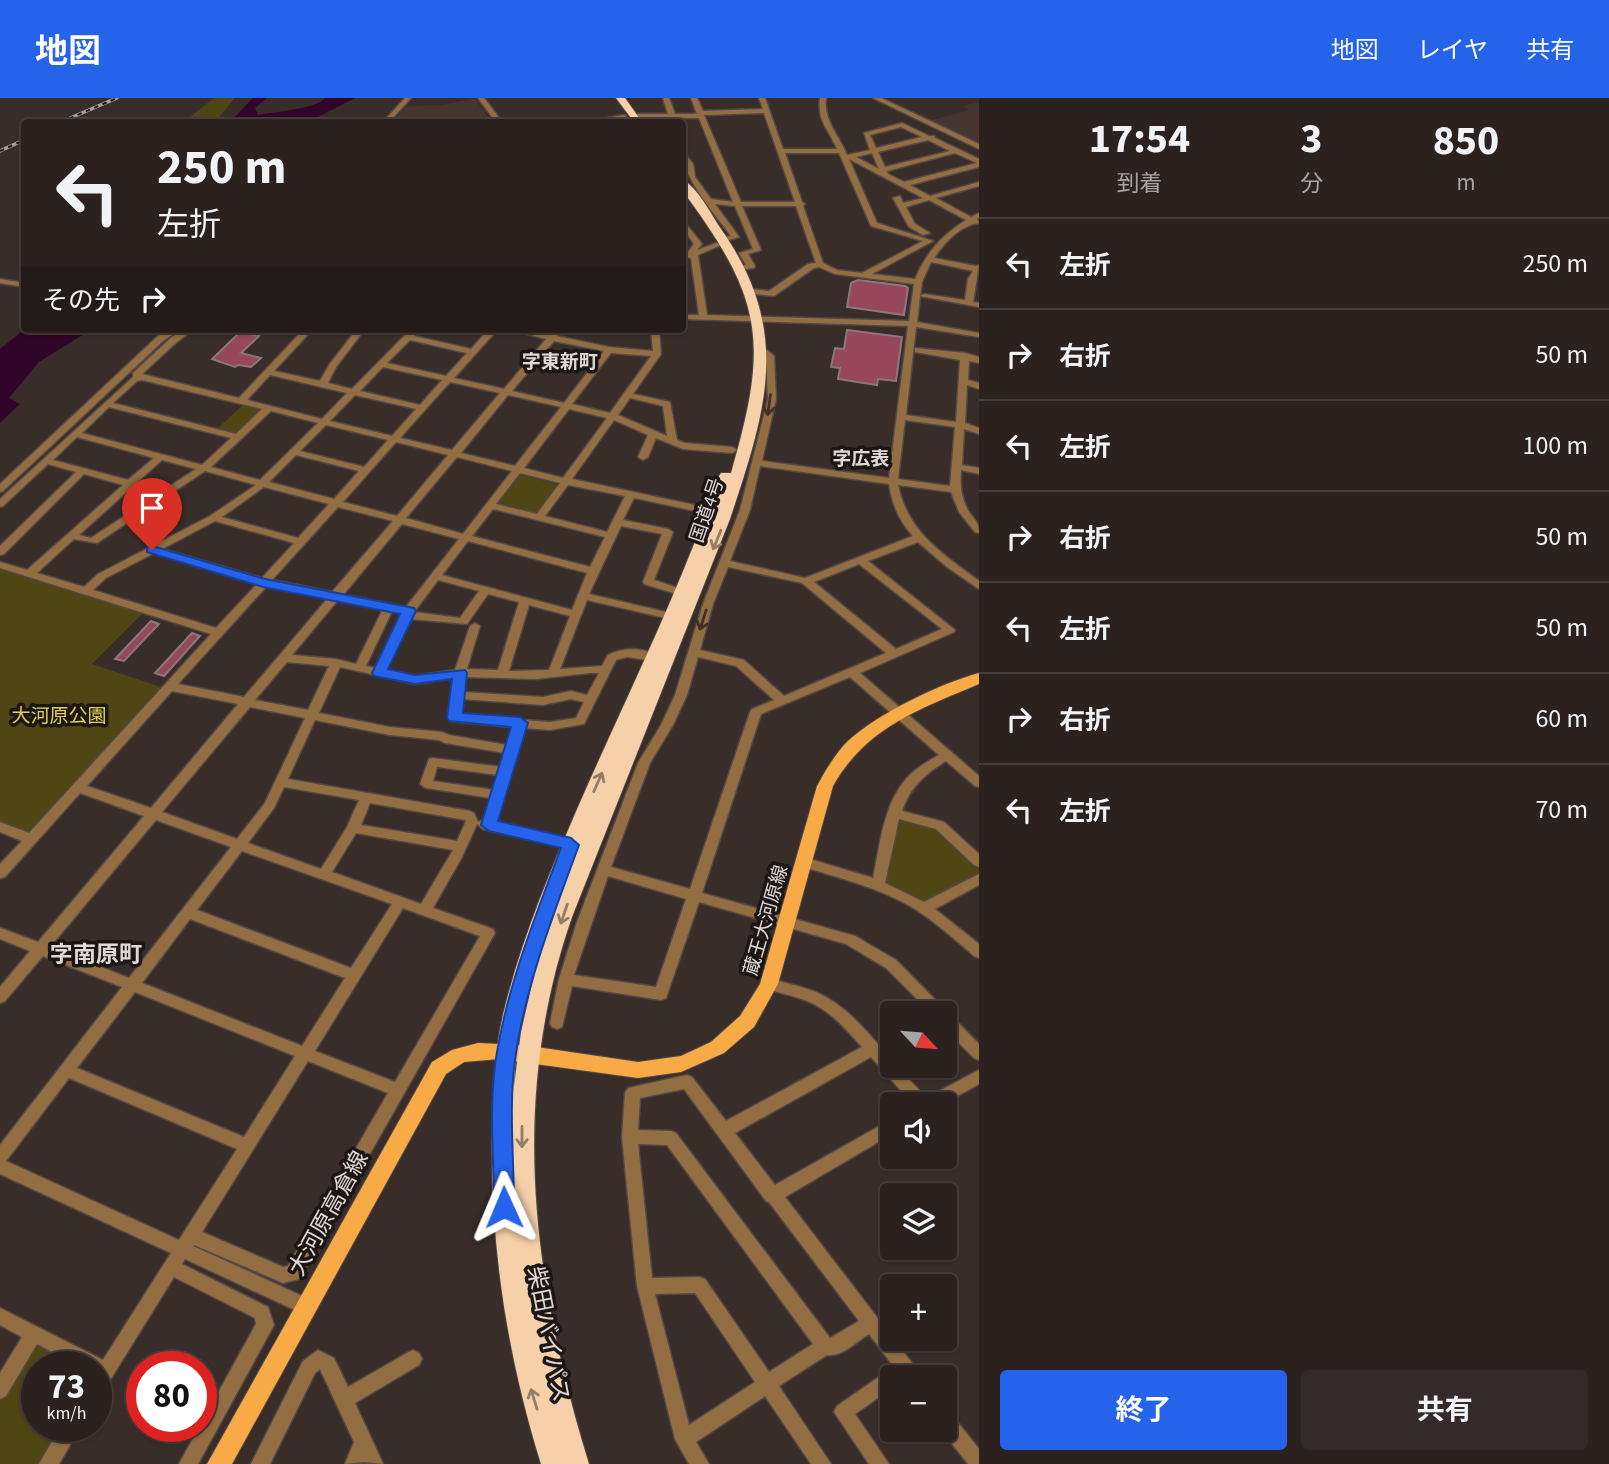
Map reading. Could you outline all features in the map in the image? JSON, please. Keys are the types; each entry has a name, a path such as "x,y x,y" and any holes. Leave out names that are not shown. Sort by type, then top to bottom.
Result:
{"highway":[{"path":"611,98 631,119"},
{"path":"620,98 631,119"},
{"name":"国道4号","path":"580,848 727,515 754,407 761,350 752,319 721,243 686,188"},
{"name":"国道4号","path":"580,848 653,657 714,512 732,450 749,373 751,291 741,268 686,200"},
{"name":"柴田バイパス","path":"554,1464 530,1385 513,1303 506,1247 503,1187 503,1081 517,1053 545,969 580,848"},
{"name":"柴田バイパス","path":"517,1053 529,1267 545,1357 576,1464"}],"main road":[{"name":"蔵王大河原線","path":"517,1053 638,1070 684,1063 707,1054 744,1027 760,1007 769,984 825,786 834,767 858,739 899,713 979,678"},
{"name":"大河原高倉線","path":"219,1464 304,1306 439,1068 461,1054 477,1051 517,1053"}],"street":[{"path":"389,119 408,98"},
{"path":"481,98 497,119"},
{"path":"666,98 673,119"},
{"path":"695,98 757,250 743,253 751,266 741,268"},
{"path":"762,98 820,264"},
{"path":"823,98 822,116 846,155 874,224 935,240"},
{"path":"876,98 979,147"},
{"path":"631,119 673,119 701,114 767,111"},
{"path":"884,172 866,134 902,125 979,163"},
{"path":"781,151 846,155 874,152 949,133"},
{"path":"884,172 956,151"},
{"path":"846,155 884,172 979,224"},
{"path":"686,158 692,177 735,237 689,256"},
{"path":"906,184 979,163"},
{"path":"935,240 912,225 899,202 931,197 979,184"},
{"path":"711,201 801,204"},
{"path":"863,276 979,215"},
{"path":"686,227 698,244 689,256 703,318"},
{"path":"935,240 918,282 893,482 898,508 918,538 979,586"},
{"path":"928,259 978,268 969,303"},
{"path":"751,291 771,294 811,266 820,264 835,272 918,282"},
{"path":"0,281 21,284"},
{"path":"924,296 979,305"},
{"path":"686,317 913,324 979,335"},
{"path":"0,489 161,338 170,333"},
{"path":"138,377 136,375 185,333"},
{"path":"241,401 305,333"},
{"path":"323,385 332,367 358,333"},
{"path":"86,592 102,576 214,518 262,484 412,333"},
{"path":"0,873 491,333"},
{"path":"0,997 556,333 610,350 657,354"},
{"path":"538,518 657,354 655,333"},
{"path":"408,337 474,352"},
{"path":"379,673 408,613 610,350"},
{"path":"557,1023 566,979 604,870 644,763 681,695 693,652 746,510 772,399 770,356 761,350"},
{"path":"918,350 979,360"},
{"path":"965,356 956,490 958,501 977,525"},
{"path":"381,364 612,416 673,443 732,450"},
{"path":"268,372 422,408"},
{"path":"0,504 138,377 565,481 714,512"},
{"path":"963,381 979,386"},
{"path":"70,423 121,386 128,384"},
{"path":"628,394 667,404 673,443"},
{"path":"107,404 237,437"},
{"path":"72,536 93,541 204,468 268,408"},
{"path":"901,416 977,428"},
{"path":"75,434 593,571"},
{"path":"643,457 653,434"},
{"path":"294,452 365,470"},
{"path":"29,574 160,457"},
{"path":"46,461 130,484"},
{"path":"758,463 956,490"},
{"path":"958,467 979,471"},
{"path":"0,552 82,471"},
{"path":"553,673 593,571 631,495"},
{"path":"490,505 611,536"},
{"path":"214,518 300,542"},
{"path":"618,522 668,532 648,582 680,592"},
{"path":"806,581 918,538"},
{"path":"152,550 263,582 463,622 486,589"},
{"path":"566,979 661,993 756,712 950,629 861,561"},
{"path":"725,563 806,581 894,653"},
{"path":"0,565 218,632"},
{"path":"435,576 576,614"},
{"path":"583,596 670,616"},
{"path":"502,674 525,600"},
{"path":"359,668 389,607"},
{"path":"475,626 460,673 455,718 550,726 580,721 612,658 618,653 629,652 653,657"},
{"path":"693,652 740,663 783,701"},
{"path":"284,657 336,663 415,680 460,673 606,670"},
{"path":"0,1157 270,805 336,663"},
{"path":"852,672 979,783"},
{"path":"168,686 390,731 442,736 512,750"},
{"path":"458,695 543,701 570,695 591,700"},
{"path":"489,825 520,723"},
{"path":"878,884 896,814 907,786 921,772 947,755"},
{"path":"498,795 426,784 433,762 505,772"},
{"path":"281,782 470,816 472,821 580,848"},
{"path":"77,787 488,933 293,1273 283,1275 191,1235"},
{"path":"324,875 353,828 366,798"},
{"path":"896,814 940,825 979,862"},
{"path":"424,911 472,821"},
{"path":"0,827 31,839"},
{"path":"353,828 461,846"},
{"path":"803,862 878,884 925,908 979,952"},
{"path":"604,870 828,932 871,950 908,980 928,1001"},
{"path":"925,908 979,879"},
{"path":"112,1361 400,902"},
{"path":"187,912 354,975"},
{"path":"0,933 398,1090"},
{"path":"769,984 811,996 830,1006 911,1092"},
{"path":"957,1031 979,1054"},
{"path":"725,1130 872,1049"},
{"path":"66,1070 247,1146"},
{"path":"951,1092 979,1076"},
{"path":"700,1464 684,1439 645,1286 630,1137 633,1093 687,1082 870,1323 895,1365"},
{"path":"772,1196 880,1133"},
{"path":"630,1137 671,1138 825,1346"},
{"path":"0,1166 304,1306"},
{"path":"171,1267 261,1313 265,1325 188,1464"},
{"path":"645,1286 699,1285 822,1464"},
{"path":"0,1316 67,1351"},
{"path":"684,1439 825,1346 834,1347 870,1323"},
{"path":"0,1390 33,1334"},
{"path":"345,1399 413,1359"},
{"path":"260,1464 314,1362 322,1360 328,1364 374,1464"},
{"path":"880,1388 843,1412 880,1464"},
{"path":"957,1436 979,1464"},
{"path":"354,1464 364,1441"},
{"path":"48,1464 62,1442"}],"shaded area":[{"path":"253,98 267,98 255,108 258,115 313,105 325,98 355,98 314,119 233,119"},
{"path":"474,98 490,119 395,119 405,106 444,105"},
{"path":"979,102 979,145 928,121 969,110 962,106"},
{"path":"21,332 86,333 39,362 9,398 20,404 0,423 0,349"}],"green space":[{"path":"214,98 235,98 218,119 188,119"},
{"path":"243,405 261,409 261,412 238,434 216,430"},
{"path":"518,474 560,485 539,513 496,502"},
{"name":"大河原公園","path":"0,569 144,612 92,664 164,688 33,831 28,833 0,822"},
{"path":"902,818 937,828 979,865 979,874 928,903 889,886 885,882 898,821"},
{"path":"40,1341 60,1351 29,1351"},
{"path":"21,1364 21,1442 58,1442 44,1464 0,1464 0,1398"}],"building":[{"path":"858,280 908,288 904,315 847,307 851,283"},
{"path":"847,330 902,337 896,381 878,379 877,385 838,379 840,368 831,367 835,348 844,349"},
{"path":"239,333 259,336 241,353 261,358 251,367 235,367 212,359"},
{"path":"151,621 159,624 124,661 115,659"},
{"path":"192,633 200,636 164,676 155,673"}],"railway":[{"path":"68,119 117,98"},
{"path":"0,151 21,141"}],"district":[{"name":"字東新町","path":"560,361"},
{"name":"字広表","path":"861,458"},
{"name":"字南原町","path":"96,954"}],"route":[{"path":"152,550 263,582 409,611 379,673 415,680 460,673 455,718 520,723 489,825 571,845 527,962 506,1052 503,1081 504,1207"}]}
